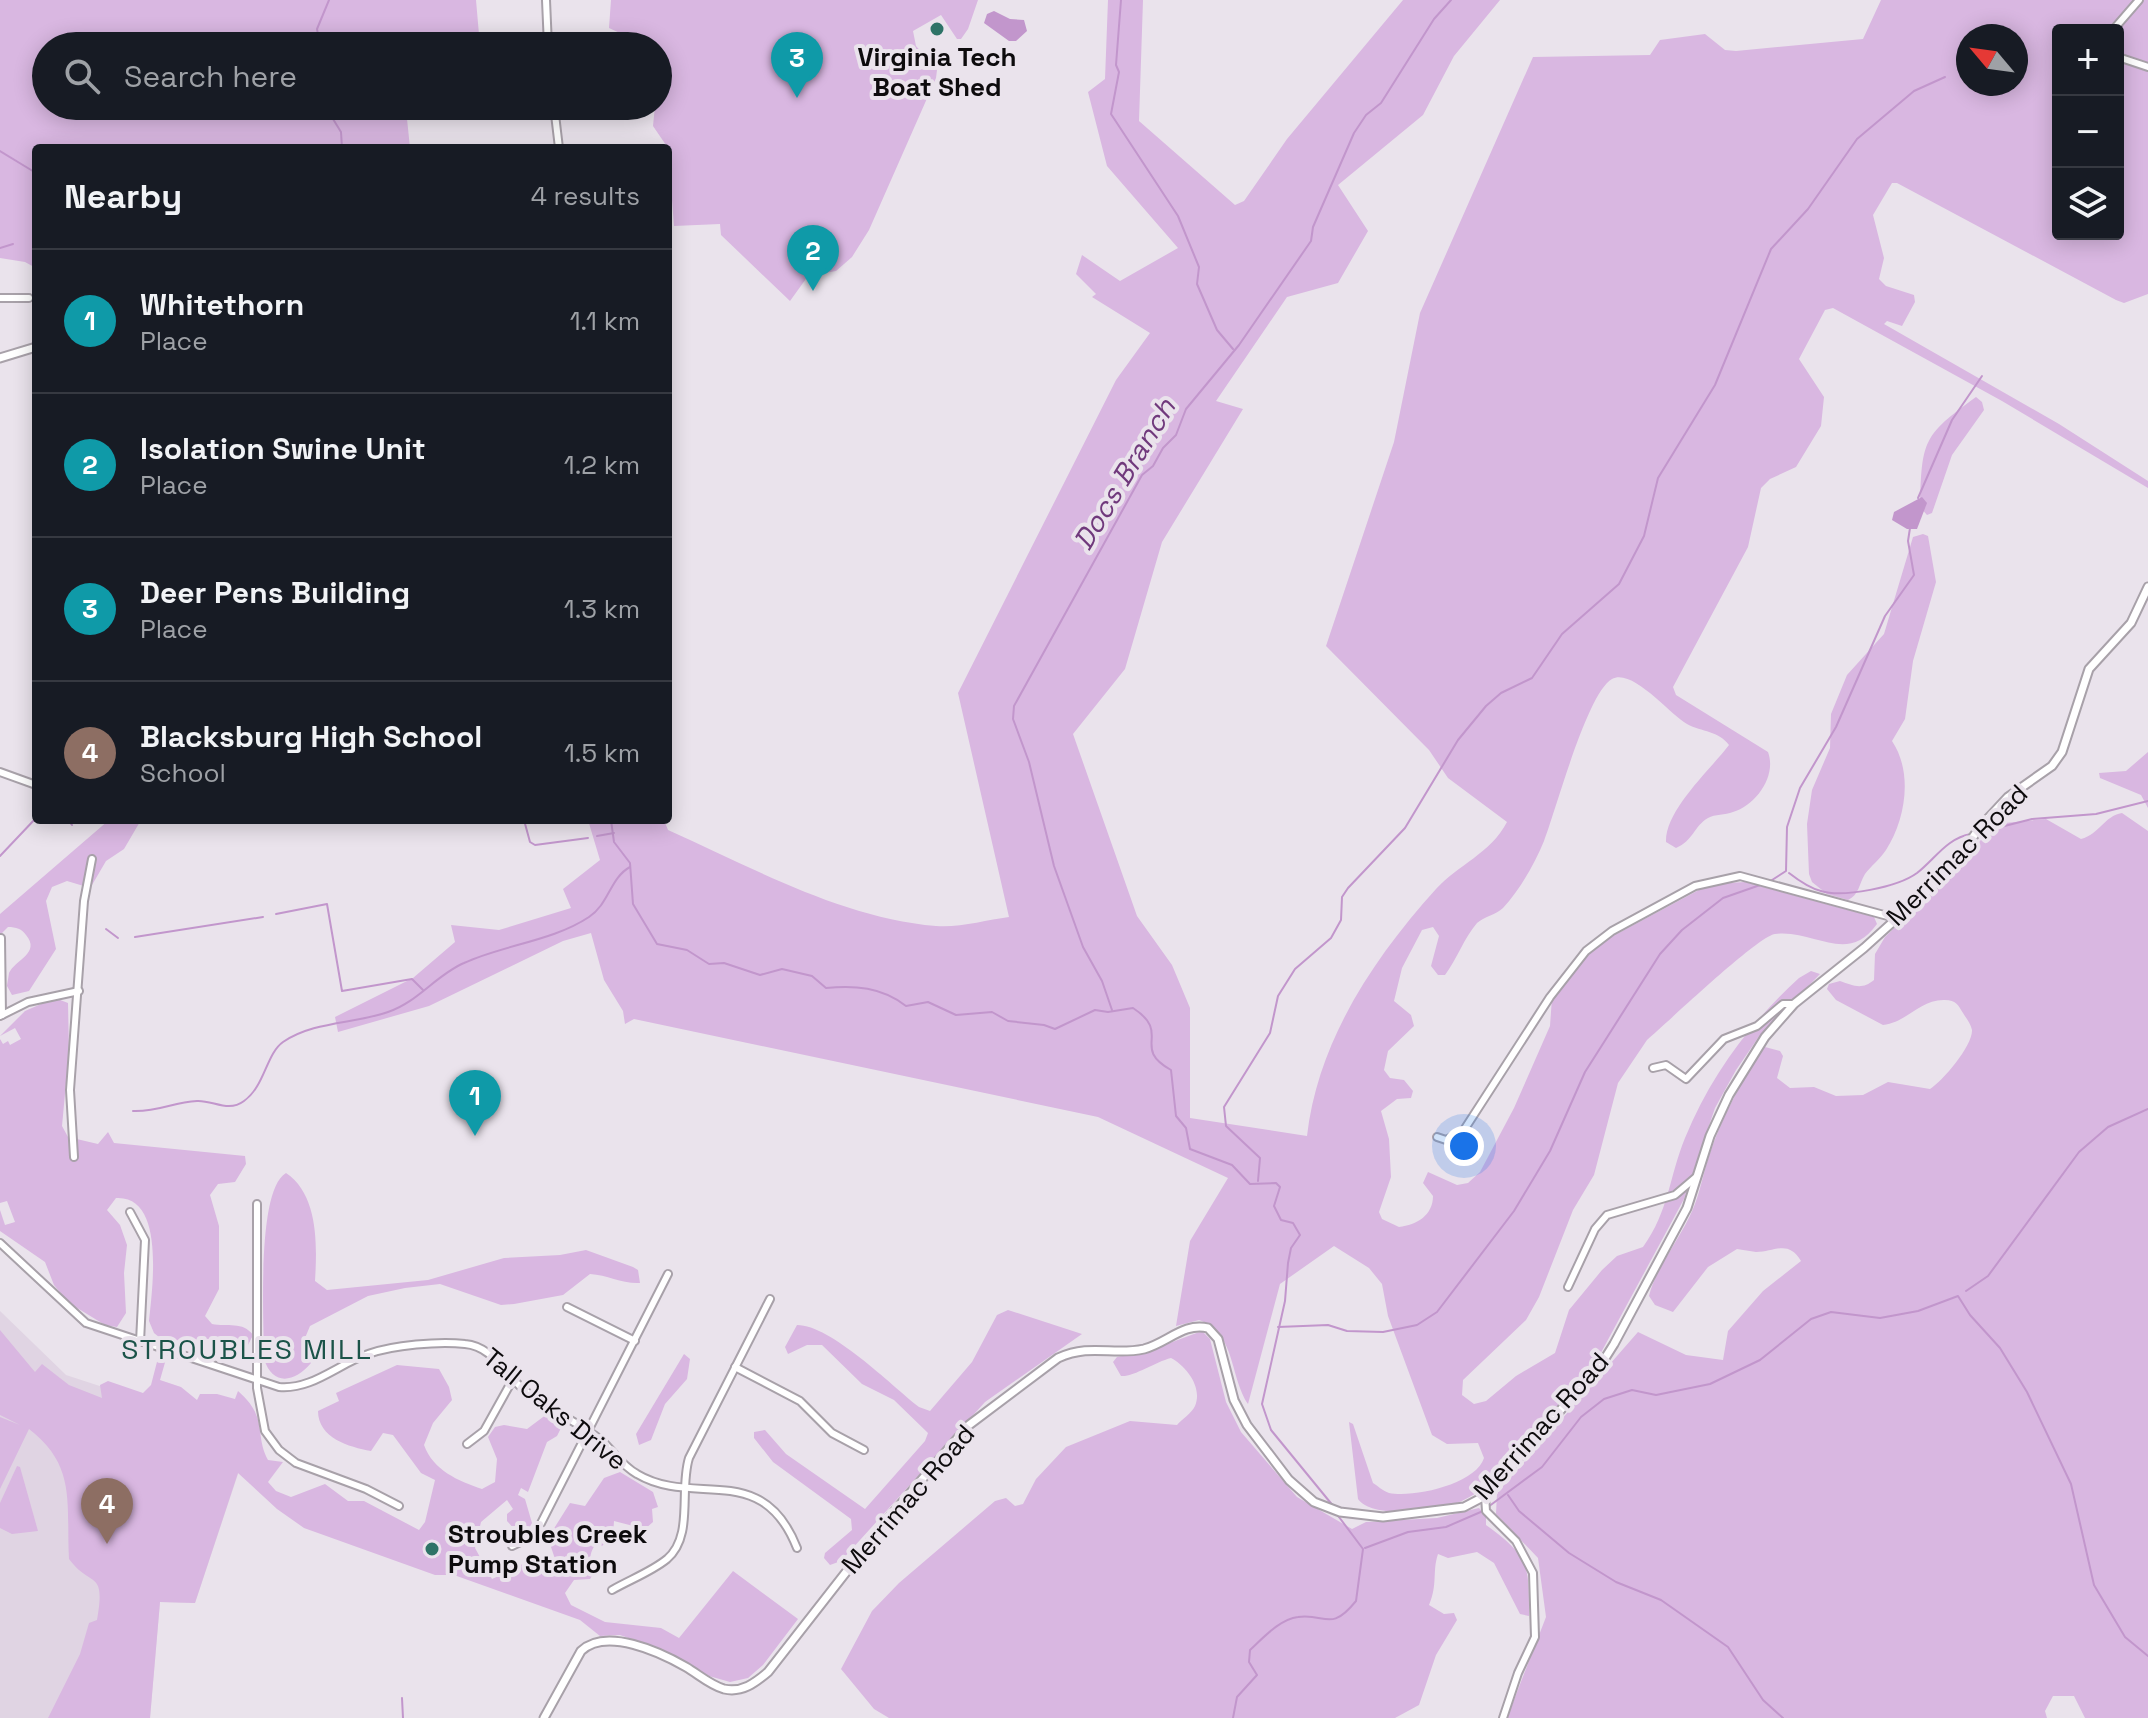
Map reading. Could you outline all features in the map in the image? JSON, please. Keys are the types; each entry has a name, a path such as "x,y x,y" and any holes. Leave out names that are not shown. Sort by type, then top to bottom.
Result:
{"street":[{"path":"546,0 547,32"},
{"path":"2118,24 2139,0"},
{"path":"2124,59 2148,67"},
{"path":"556,120 559,144"},
{"path":"0,298 29,298"},
{"path":"0,358 32,348"},
{"name":"Merrimac Road","path":"544,1718 581,1651 590,1643 602,1641 659,1654 725,1689 753,1685 768,1672 886,1521 969,1425 1058,1358 1075,1351 1142,1349 1160,1344 1186,1328 1208,1328 1218,1339 1234,1400 1247,1425 1289,1480 1314,1502 1340,1512 1383,1517 1429,1514 1464,1507 1485,1496 1602,1363 1672,1240 1729,1095 1765,1037 1794,1004 1864,948 1946,874 2002,803 2052,766 2062,752 2089,669 2131,623 2148,587"},
{"path":"0,772 32,784"},
{"path":"74,1157 70,1090 84,901 92,859"},
{"path":"1437,1137 1446,1140 1464,1130 1550,997 1586,951 1612,931 1695,886 1740,876 1895,918"},
{"path":"1,938 1,1015 28,1002 79,991"},
{"path":"1653,1068 1666,1065 1686,1079 1724,1039 1757,1026 1783,1004 1794,1004"},
{"path":"1568,1287 1595,1229 1607,1215 1675,1195 1695,1178"},
{"path":"257,1204 257,1379 262,1422 285,1456 304,1467 366,1489 399,1506"},
{"path":"130,1212 145,1240 140,1342"},
{"name":"Tall Oaks Drive","path":"0,1243 81,1320 279,1387 299,1387 375,1351 460,1343 486,1351 531,1396 589,1431 635,1474 660,1484 732,1490 756,1498 780,1518 797,1548"},
{"path":"512,1546 535,1535 668,1274"},
{"path":"612,1590 659,1565 674,1552 683,1530 683,1487 692,1451 770,1299"},
{"path":"567,1307 635,1341"},
{"path":"735,1367 800,1401 832,1433 864,1450"},
{"path":"467,1444 484,1431 513,1379"},
{"path":"1485,1496 1486,1511 1516,1541 1533,1573 1535,1637 1518,1673 1503,1718"}],"shaded area":[{"path":"0,0 476,0 479,32 32,32 32,120 407,120 410,144 32,144 32,266 0,258"},
{"path":"611,0 978,0 968,29 961,39 957,39 941,15 913,31 916,46 937,70 936,78 869,230 852,257 836,271 808,276 790,301 721,235 720,224 674,226 672,144 665,144 653,126 654,120 672,120 672,32 618,32 609,28"},
{"path":"1108,0 1143,0 1139,121 1235,205 1244,201 1287,139 1403,0 1500,0 1454,56 1423,115 1338,185 1368,231 1338,283 1287,297 1216,401 1243,409 1162,542 1125,669 1073,734 1137,916 1172,965 1190,1008 1190,1118 1307,1136 1323,1067 1352,1003 1370,973 1436,889 1492,842 1507,822 1448,778 1429,750 1326,646 1394,442 1420,313 1533,57 1650,55 1660,40 1705,34 1725,50 1736,51 1863,39 1881,0 2148,0 2148,294 2124,303 2116,300 1897,183 1892,183 1873,215 1884,258 1879,279 1886,286 1914,295 1915,302 1902,326 1887,321 1884,324 2059,424 2148,481 2148,488 2002,401 1833,308 1825,310 1799,359 1824,397 1821,426 1796,467 1770,479 1761,488 1748,547 1673,687 1676,695 1768,752 1770,771 1757,796 1730,813 1708,818 1682,845 1676,848 1666,842 1673,817 1690,790 1729,745 1715,734 1687,724 1630,680 1621,677 1612,679 1602,689 1583,728 1544,841 1515,893 1500,910 1477,923 1445,975 1438,975 1431,966 1439,936 1433,927 1422,930 1402,968 1394,1001 1411,1015 1414,1026 1388,1051 1384,1070 1390,1078 1404,1080 1413,1091 1411,1098 1397,1099 1381,1111 1389,1139 1391,1177 1379,1212 1382,1219 1399,1227 1418,1221 1430,1209 1433,1196 1423,1183 1428,1172 1457,1185 1468,1183 1480,1172 1514,1108 1550,1026 1552,998 1598,944 1710,884 1745,882 1874,917 1877,924 1854,943 1830,943 1790,934 1765,938 1647,1040 1618,1083 1594,1175 1573,1210 1539,1297 1526,1320 1463,1380 1462,1395 1474,1404 1486,1401 1516,1376 1555,1353 1569,1310 1602,1270 1617,1256 1643,1247 1658,1220 1685,1138 1719,1072 1748,1032 1781,995 1811,971 1820,974 1758,1038 1736,1070 1715,1108 1684,1199 1597,1360 1496,1478 1455,1504 1414,1511 1387,1511 1365,1505 1358,1499 1349,1422 1353,1424 1373,1483 1389,1493 1428,1491 1457,1482 1479,1467 1484,1458 1478,1443 1447,1444 1432,1435 1388,1316 1382,1284 1369,1268 1334,1246 1280,1284 1248,1404 1220,1335 1199,1320 1176,1326 1190,1241 1228,1178 1098,1117 634,1019 625,1024 623,1011 604,980 591,933 563,941 429,1006 338,1032 335,1017 413,978 455,942 451,925 499,930 571,908 563,889 600,860 589,824 666,824 668,830 765,875 832,902 901,921 945,926 1009,917 958,693 1116,380 1150,333 1092,297 1096,294 1076,274 1082,255 1120,281 1178,248 1107,166 1088,92 1105,79"},
{"path":"994,11 1010,19 1024,20 1027,31 1016,41 1009,41 984,23 987,14"},
{"path":"1976,397 1982,402 1984,410 1952,455 1932,513 1927,515 1920,507 1922,467 1928,442 1945,421"},
{"path":"1922,497 1927,503 1917,529 1907,529 1892,520 1894,512"},
{"path":"1928,536 1936,582 1913,661 1905,719 1892,741 1903,767 1902,810 1886,850 1848,900 1827,894 1812,882 1809,874 1807,824 1812,790 1830,748 1831,714 1847,675 1884,634 1913,537"},
{"path":"2148,752 2148,808 2141,795 2100,778 2099,773 2126,771"},
{"path":"2122,813 2148,831 2148,1718 2085,1718 2074,1696 2053,1696 2045,1711 2047,1718 1507,1718 1546,1617 1538,1558 1496,1514 1497,1493 1638,1332 1686,1355 1723,1360 1728,1331 1763,1291 1801,1261 1786,1248 1756,1252 1737,1249 1708,1267 1673,1312 1655,1305 1649,1296 1693,1209 1726,1113 1756,1060 1765,1047 1780,1051 1783,1056 1777,1078 1790,1088 1814,1087 1836,1096 1863,1095 1888,1082 1930,1089 1956,1062 1971,1037 1971,1026 1956,1004 1949,1000 1928,1003 1900,1020 1883,1025 1836,1000 1827,989 1829,984 1840,981 1862,986 1874,980 1875,954 1885,937 1961,864 1994,824 2046,819 2081,839"},
{"path":"104,824 139,824 124,849 106,861 92,885 87,887 67,881 52,887 46,901 56,949 29,991 12,995 7,986 12,968 31,947 23,931 14,927 8,927 0,935 0,914"},
{"path":"55,998 68,1003 69,1051 62,1126 68,1137 98,1144 108,1132 114,1143 245,1156 246,1164 235,1182 218,1184 210,1195 219,1226 219,1289 205,1316 212,1324 240,1326 249,1331 253,1335 248,1345 226,1338 164,1341 154,1333 149,1321 153,1268 149,1227 143,1212 132,1201 116,1198 107,1210 120,1225 127,1245 124,1273 126,1313 117,1327 105,1325 69,1303 54,1285 45,1262 0,1231 0,1210 5,1225 15,1222 7,1201 0,1203 0,1039 3,1044 8,1041 10,1045 21,1039 15,1028 0,1036 25,1011"},
{"path":"286,1173 305,1194 310,1208 314,1222 315,1281 327,1290 428,1280 504,1258 560,1255 586,1250 638,1270 640,1283 590,1274 563,1295 501,1305 440,1284 368,1296 310,1326 305,1338 311,1363 298,1374 279,1378 268,1368 264,1359 264,1259 270,1204 276,1184"},
{"path":"1008,1310 1082,1334 985,1402 841,1561 830,1565 824,1558 825,1553 852,1530 851,1519 773,1462 754,1438 754,1432 765,1430 786,1454 865,1509 925,1441 928,1433 894,1400 862,1384 822,1345 807,1345 788,1354 785,1347 797,1325 811,1328 843,1345 919,1407 930,1411 972,1362 997,1315"},
{"path":"0,1311 66,1375 170,1409 239,1471 195,1603 160,1602 150,1718 0,1718"},
{"path":"0,1330 35,1372 42,1364 69,1385 102,1398 100,1385 108,1381 143,1393 151,1385 161,1356 166,1359 160,1380 181,1387 197,1400 200,1394 217,1394 235,1399 238,1391 254,1410 268,1460 283,1462 268,1482 276,1491 291,1497 325,1484 348,1501 364,1501 419,1530 425,1522 435,1480 421,1473 393,1435 383,1433 371,1451 353,1447 336,1440 323,1428 318,1411 339,1401 336,1393 397,1365 439,1369 452,1400 433,1423 424,1445 440,1468 464,1482 482,1489 495,1482 497,1459 488,1437 495,1427 504,1425 527,1429 547,1414 556,1417 562,1426 557,1436 547,1442 528,1492 521,1488 518,1495 525,1499 532,1523 527,1532 516,1531 507,1521 507,1514 513,1509 507,1500 481,1522 475,1548 492,1579 501,1575 510,1556 529,1570 538,1568 541,1573 557,1565 548,1538 570,1503 585,1506 604,1478 620,1472 653,1492 658,1507 652,1509 653,1522 645,1529 614,1521 613,1535 602,1546 598,1542 591,1553 594,1573 590,1579 574,1580 565,1593 571,1605 605,1622 661,1628 679,1638 733,1571 798,1619 763,1665 748,1678 730,1682 709,1676 667,1652 620,1635 600,1636 580,1620 454,1575 435,1575 304,1528 277,1509 238,1473 195,1603 160,1602 150,1718 48,1718 80,1654 89,1623 97,1620 100,1593 95,1581 69,1559 68,1503 62,1472 55,1457 29,1429 0,1489 0,1417 20,1425 0,1415"},
{"path":"1202,1331 1210,1339 1226,1402 1241,1432 1297,1497 1352,1529 1366,1522 1437,1518 1479,1508 1486,1516 1486,1525 1519,1554 1524,1563 1529,1616 1520,1614 1494,1563 1477,1552 1448,1558 1438,1554 1429,1605 1444,1614 1454,1613 1457,1620 1436,1655 1419,1705 1395,1718 889,1718 874,1709 841,1669 872,1611 899,1583 995,1501 1006,1498 1015,1506 1023,1504 1036,1479 1066,1447 1130,1421 1177,1425 1194,1409 1197,1399 1192,1378 1182,1366 1171,1358 1121,1376 1113,1362 1117,1357 1148,1351"},
{"path":"684,1354 690,1359 687,1379 665,1404 651,1440 639,1445 636,1434"},
{"path":"17,1466 20,1467 38,1531 12,1534 0,1528 0,1503"}],"waterway":[{"path":"318,32 329,0"},
{"path":"1121,0 1116,65 1119,72 1111,114 1178,216 1199,267 1197,284 1217,330 1233,349"},
{"name":"Docs Branch","path":"1112,1010 1102,981 1083,947 1054,866 1029,762 1013,719 1014,706 1142,475 1153,466 1163,448 1176,435 1186,409 1239,345 1311,241 1313,227 1354,133 1366,115 1381,103 1434,19 1451,0"},
{"path":"1258,1181 1260,1158 1226,1126 1224,1107 1270,1033 1278,996 1295,969 1331,938 1341,920 1342,897 1348,888 1405,828 1458,740 1486,706 1501,693 1532,678 1562,634 1619,584 1644,536 1658,478 1715,385 1771,249 1808,209 1857,139 1914,91 1945,77"},
{"path":"334,120 341,132 342,144"},
{"path":"0,151 32,171"},
{"path":"0,248 13,244"},
{"path":"1918,498 1952,420 1982,376"},
{"path":"1769,882 1786,871 1787,827 1800,788 1836,727 1885,616 1914,575 1908,541 1910,528"},
{"path":"1981,832 2032,819 2096,814 2148,801"},
{"path":"0,856 32,822"},
{"path":"525,824 530,842 535,845 588,838"},
{"path":"612,824 614,842 630,863 633,904 657,944 687,950 709,964 724,963 760,975 782,969 812,976 826,988 857,987 878,991 906,1006 928,1002 956,1015 992,1012 1008,1021 1055,1029 1095,1010 1108,1012 1133,1008 1144,1017 1152,1033 1153,1054 1171,1070 1176,1116 1186,1128 1190,1149 1232,1165 1250,1184 1276,1183 1280,1187 1274,1206 1281,1220 1293,1223 1300,1235 1291,1248 1285,1301 1262,1404 1271,1430 1334,1507"},
{"path":"597,836 614,833"},
{"path":"1789,873 1821,891 1843,893 1870,890 1908,878 1948,844 1971,834"},
{"path":"133,1111 197,1101 226,1106 238,1104 257,1087 277,1047 283,1042 321,1026 399,1008 464,963 575,925 596,912 618,878 630,867"},
{"path":"1278,1327 1328,1325 1347,1331 1383,1332 1417,1325 1437,1312 1514,1211 1550,1151 1585,1072 1660,954 1682,930 1723,898 1763,884"},
{"path":"276,914 327,904 342,991 412,979 423,990"},
{"path":"135,937 263,917"},
{"path":"106,929 118,938"},
{"path":"1966,1291 1988,1276 2079,1152 2108,1127 2148,1109"},
{"path":"1488,1507 1542,1467 1581,1417 1604,1399 1632,1390 1656,1395 1710,1384 1760,1360 1811,1319 1831,1312 1880,1318 1918,1311 1958,1296 1970,1315 2000,1348 2027,1392 2071,1484 2094,1585 2125,1637 2148,1656"},
{"path":"1508,1495 1519,1511 1569,1553 1616,1582 1661,1600 1728,1647 1763,1700 1783,1718"},
{"path":"1365,1548 1408,1532 1446,1527 1483,1511"},
{"path":"1233,1718 1237,1697 1257,1675 1249,1662 1250,1650 1291,1618 1334,1619 1356,1601 1363,1549 1336,1513"},
{"path":"402,1698 403,1718"}],"place":[{"name":"Virginia Tech Boat Shed","path":"937,29"},
{"name":"Deer Pens Building","path":"797,98"},
{"name":"Isolation Swine Unit","path":"813,291"},
{"name":"Whitethorn","path":"475,1136"},
{"name":"Blacksburg High School","path":"107,1544"},
{"name":"Stroubles Creek Pump Station","path":"432,1549"}],"district":[{"name":"STROUBLES MILL","path":"247,1349"}]}
